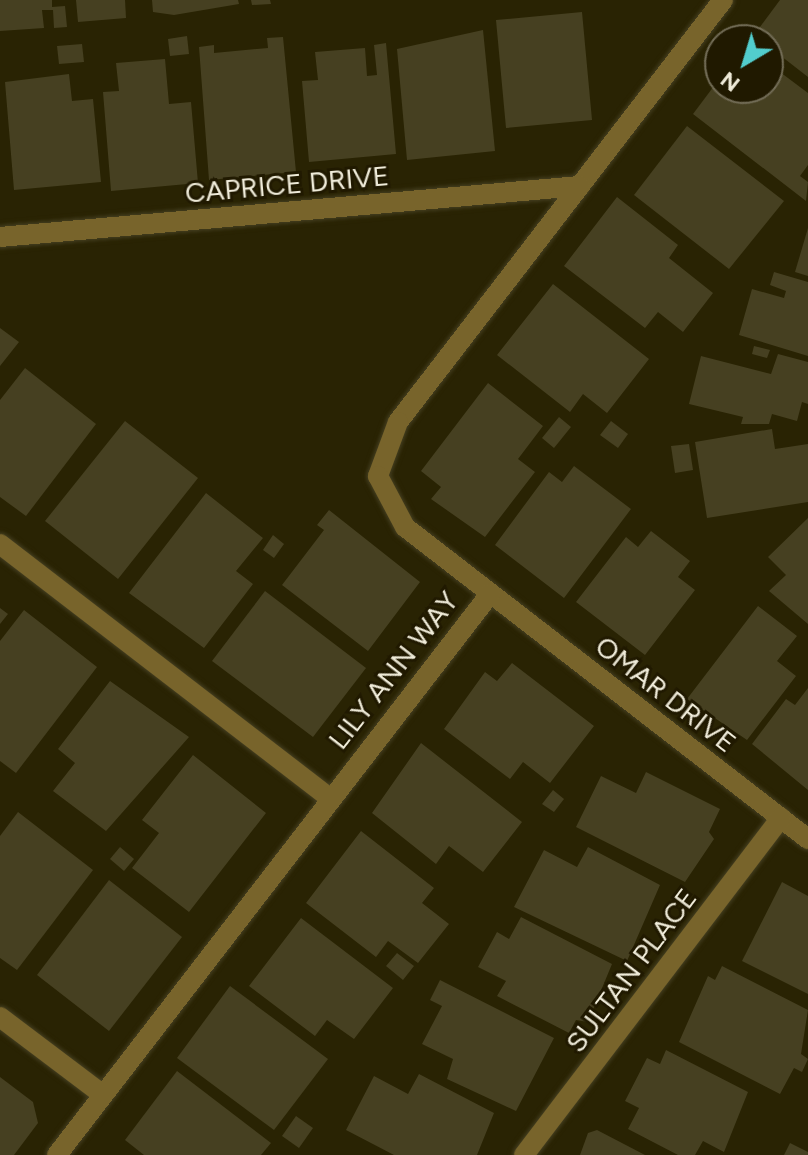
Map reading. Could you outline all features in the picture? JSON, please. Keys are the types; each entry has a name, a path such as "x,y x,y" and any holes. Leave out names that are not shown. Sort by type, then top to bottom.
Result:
{"lane":[{"name":"LILY ANN WAY","path":"57,1155 329,797 490,594 405,527 378,476 398,422 723,0"},
{"name":"CAPRICE DRIVE","path":"0,237 580,186"},
{"path":"0,544 329,797"},
{"name":"OMAR DRIVE","path":"490,594 808,839"},
{"name":"SULTAN PLACE","path":"524,1155 781,818"},
{"path":"0,1017 103,1095"}],"building":[{"path":"0,0 52,0 52,7 65,6 67,27 54,28 53,10 42,10 44,28 0,31"},
{"path":"76,0 125,0 126,18 78,22"},
{"path":"152,0 238,0 239,4 174,15 153,12"},
{"path":"251,0 270,0 271,4 252,5"},
{"path":"780,0 808,0 808,77 784,58 784,24 762,24"},
{"path":"582,12 592,120 506,128 496,20"},
{"path":"483,30 495,151 407,160 397,49"},
{"path":"187,36 189,54 170,56 168,39"},
{"path":"283,37 296,172 209,180 199,47 214,45 214,53 268,48 267,38"},
{"path":"386,43 396,154 309,162 302,81 318,80 315,52 365,48 367,76 377,75 374,45"},
{"path":"82,44 84,62 59,64 57,46"},
{"path":"165,59 169,104 191,102 198,183 111,191 103,92 119,91 116,63"},
{"path":"69,74 72,101 93,99 101,182 14,190 5,82"},
{"path":"784,75 808,93 808,165 800,176 808,182 806,201 693,114 704,99 704,104 784,104"},
{"path":"687,126 784,201 729,269 634,195"},
{"path":"617,197 678,245 669,258 713,293 683,332 658,312 645,328 564,266"},
{"path":"808,228 808,276 795,272"},
{"path":"774,272 808,282 808,356 739,335 752,289 784,298 786,291 770,285"},
{"path":"553,284 649,359 607,413 583,394 570,412 497,355"},
{"path":"0,328 19,342 0,366"},
{"path":"754,346 770,350 767,358 752,354"},
{"path":"778,354 808,362 808,404 802,402 797,421 772,414 769,424 741,424 743,417 689,404 701,356 771,374"},
{"path":"25,368 96,424 26,516 0,497 0,400"},
{"path":"488,383 543,426 518,459 535,472 485,537 431,499 441,487 421,471"},
{"path":"559,417 571,427 554,448 542,438"},
{"path":"125,421 198,478 118,579 45,521"},
{"path":"611,421 628,434 618,448 600,435"},
{"path":"772,429 775,449 808,444 808,502 707,518 695,442"},
{"path":"689,444 693,470 675,473 671,446"},
{"path":"574,466 631,509 564,598 495,545 549,472 562,482"},
{"path":"206,493 263,538 236,571 253,584 204,648 129,593"},
{"path":"329,510 420,582 368,651 282,585 324,530 317,525"},
{"path":"808,518 808,624 769,591 786,575 768,557"},
{"path":"651,531 690,561 678,577 695,590 645,655 576,602 626,537 638,547"},
{"path":"273,535 284,544 274,558 263,550"},
{"path":"265,591 366,668 313,737 212,661"},
{"path":"758,606 797,636 777,661 796,676 747,740 687,699"},
{"path":"0,608 8,614 0,624"},
{"path":"24,610 97,667 16,773 0,761 0,641"},
{"path":"512,663 594,726 550,783 523,762 510,779 444,729 485,672 497,681"},
{"path":"110,681 189,737 106,831 53,791 75,763 58,749"},
{"path":"808,688 808,790 752,744 786,699 795,705"},
{"path":"421,743 522,822 483,872 449,846 436,864 372,813"},
{"path":"193,755 266,813 189,912 132,868 159,833 142,820"},
{"path":"646,772 720,809 709,832 714,839 685,882 576,827 601,776 636,793"},
{"path":"553,790 564,799 554,812 542,804"},
{"path":"18,812 93,870 17,970 0,958 0,836"},
{"path":"361,831 434,888 422,903 449,924 418,963 388,941 376,957 306,903"},
{"path":"120,847 134,859 124,871 110,859"},
{"path":"588,847 660,885 627,961 514,907 544,850 577,867"},
{"path":"109,880 182,937 109,1031 37,975"},
{"path":"782,882 808,896 808,994 742,961"},
{"path":"521,917 612,964 588,1022 576,1020 569,1033 497,996 506,981 478,967 497,932 509,939"},
{"path":"301,918 393,988 354,1039 327,1020 315,1036 249,986"},
{"path":"397,953 414,966 403,980 386,966"},
{"path":"722,966 808,1010 801,1054 808,1059 802,1072 794,1068 780,1094 679,1042 708,976 715,980"},
{"path":"440,980 554,1038 516,1111 447,1079 453,1059 422,1044 442,1006 430,1000"},
{"path":"230,986 328,1059 274,1130 177,1058"},
{"path":"666,1050 748,1092 724,1152 703,1141 695,1155 678,1155 628,1129 639,1108 625,1101 647,1058 660,1064"},
{"path":"177,1071 271,1143 261,1155 144,1155 125,1140"},
{"path":"419,1074 494,1113 477,1155 394,1155 346,1130 374,1076 408,1094"},
{"path":"0,1077 33,1102 38,1123 14,1155 0,1155"},
{"path":"296,1116 313,1128 299,1148 282,1136"},
{"path":"597,1130 645,1155 580,1155 588,1133"},
{"path":"790,1143 808,1152 808,1155 784,1155"}]}
